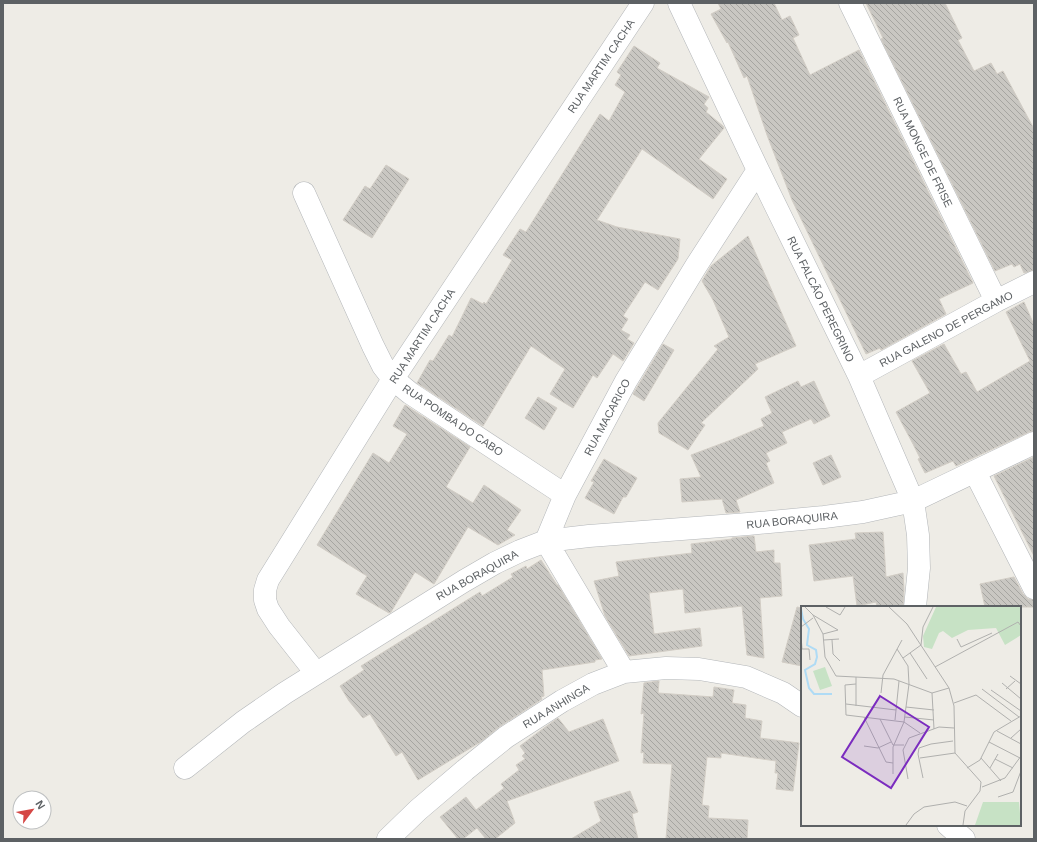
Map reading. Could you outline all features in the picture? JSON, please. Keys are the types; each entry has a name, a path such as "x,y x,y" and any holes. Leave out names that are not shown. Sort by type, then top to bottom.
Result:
{"street":[{"name":"RUA MARTIM CACHA","path":"316,673 279,626 268,609 265,600 265,590 268,580 393,379 643,3"},
{"name":"RUA FALCÃO PEREGRINO","path":"679,3 758,170 859,376 913,501 918,534 919,568 915,606"},
{"name":"RUA MONGE DE FRISE","path":"850,3 996,302"},
{"name":"RUA MACARICO","path":"546,541 565,495 626,381 696,266 758,170"},
{"name":"RUA POMBA DO CABO","path":"304,193 373,346 383,366 393,379 410,393 565,495"},
{"name":"RUA GALENO DE PERGAMO","path":"859,376 1034,282"},
{"name":"RUA BORAQUIRA","path":"185,768 243,722 316,673 495,563 546,541 589,536 748,524 863,512 913,501 1034,443"},
{"path":"975,472 1034,588"},
{"path":"546,541 624,672"},
{"name":"RUA ANHINGA","path":"388,839 418,810 506,737 562,701 593,684 624,672 666,668 699,669 746,677 783,693 801,705"},
{"path":"949,826 964,839"}],"building":[{"path":"718,3 774,3 782,20 790,16 799,35 793,38 810,75 859,50 973,283 939,299 946,314 881,350 880,348 866,354 792,200 767,135 747,76 744,78 728,42 727,43 711,14 721,9"},
{"path":"866,3 945,3 962,38 958,40 974,71 991,63 997,74 1003,71 1034,129 1034,270 1024,273 1020,264 1014,267 1012,264 995,271 881,39 883,38"},
{"path":"634,46 660,63 657,68 709,97 704,104 708,108 706,112 724,128 699,159 727,179 713,199 642,149 597,220 617,227 680,239 678,259 658,290 645,282 623,316 628,319 621,330 630,335 627,339 634,343 623,361 613,354 597,378 593,375 573,408 550,394 565,369 531,346 483,426 417,383 430,360 433,361 449,335 452,337 471,298 486,304 512,260 503,255 520,229 526,232 600,114 609,121 625,92 615,85 621,75 617,72"},
{"path":"386,165 409,179 372,238 343,220 365,186 370,189"},
{"path":"748,236 796,346 755,364 758,369 701,423 705,425 688,450 659,433 658,423 718,349 714,346 729,337 713,300 702,281 711,266"},
{"path":"1024,302 1034,325 1034,431 956,466 953,461 925,473 918,459 920,458 896,412 930,393 912,361 944,344 961,374 966,372 977,392 1030,361 1006,312"},
{"path":"663,344 674,350 644,401 633,394"},
{"path":"798,381 801,387 814,381 830,416 814,424 811,419 782,432 787,443 766,453 770,461 766,463 774,483 736,500 740,512 726,513 722,499 682,502 680,479 701,477 691,455 764,426 761,419 772,413 765,397"},
{"path":"538,397 557,408 544,430 525,418"},
{"path":"405,405 470,447 446,487 473,503 484,485 521,510 507,530 515,535 498,545 468,527 434,584 415,572 389,613 356,594 367,576 317,545 373,453 389,463 407,434 393,426"},
{"path":"831,455 841,477 823,485 813,463"},
{"path":"1034,457 1034,556 994,476"},
{"path":"604,459 637,478 626,497 623,497 614,514 585,498 594,482 591,481"},
{"path":"883,532 886,577 903,573 903,606 877,606 876,602 857,606 853,576 814,581 809,545 856,539 855,533"},
{"path":"754,536 756,552 774,550 774,563 780,563 782,596 760,598 764,658 747,655 742,606 685,613 683,589 649,593 654,634 700,628 702,646 629,656 605,616 594,581 619,576 616,562 692,553 691,544"},
{"path":"541,560 558,585 602,659 595,660 595,662 542,670 544,696 541,697 542,699 499,727 482,741 418,780 402,752 396,756 370,714 363,718 349,701 340,686 364,670 361,666 480,592 482,596 513,577 511,574 526,566 527,569"},
{"path":"1014,577 1023,594 1028,599 1034,600 1034,607 985,606 980,584"},
{"path":"797,607 801,608 801,666 782,662"},
{"path":"659,681 658,693 713,697 714,687 734,690 732,703 746,705 745,718 762,721 760,738 799,743 793,791 776,789 778,773 775,773 776,761 721,753 721,758 707,757 702,805 709,806 708,818 748,820 747,839 666,839 672,764 643,763 644,752 641,753 644,713 641,714 644,683"},
{"path":"558,718 569,732 603,719 619,761 507,801 515,823 495,839 486,839 477,828 463,839 458,839 440,817 466,797 476,810 504,788 501,784 519,770 516,765 525,759 522,756 525,753 520,746"},
{"path":"630,791 638,812 632,814 638,839 571,839 601,821 594,802"}]}
